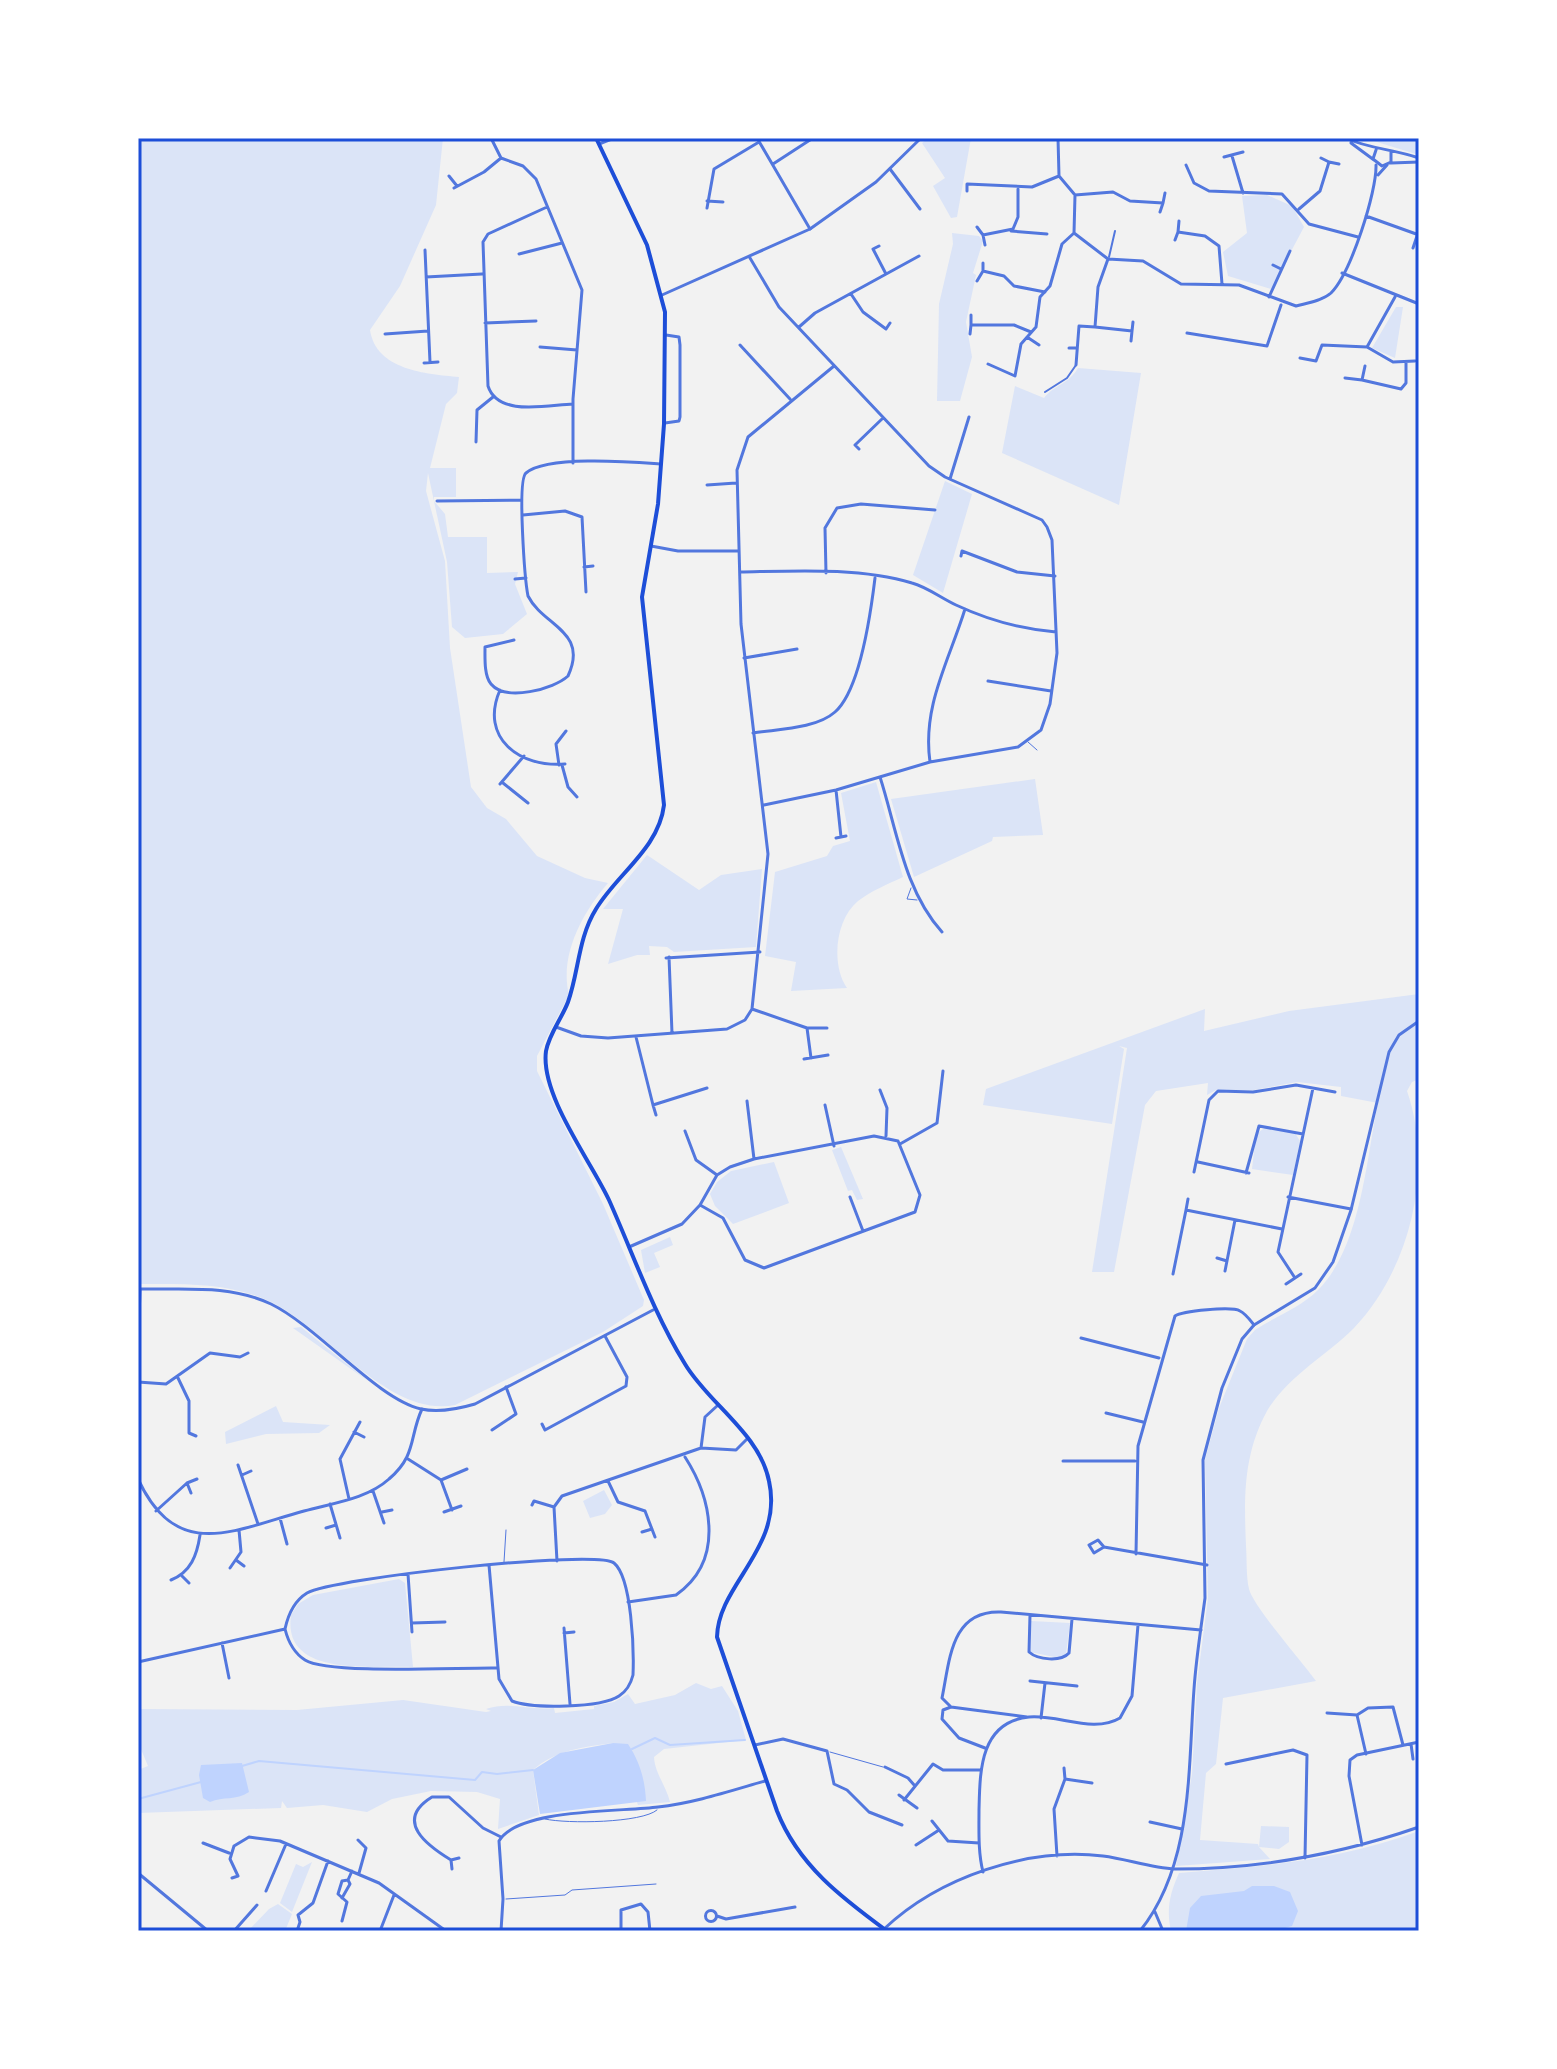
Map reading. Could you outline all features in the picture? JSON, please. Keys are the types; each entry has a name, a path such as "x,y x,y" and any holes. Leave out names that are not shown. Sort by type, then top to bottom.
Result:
{"main road":[{"path":"596,138 647,245 662,295 666,335 661,464 642,597 663,815 657,833 592,915 568,1002 546,1051 552,1086 629,1247 653,1310 685,1365 747,1439 770,1481 770,1510 763,1541 722,1615 717,1637 765,1781 785,1831 799,1851 834,1891 886,1930"}],"street":[{"path":"491,138 501,158 523,166 536,179 582,290 573,404 573,463"},
{"path":"599,145 614,138"},
{"path":"772,164 813,138"},
{"path":"662,295 810,229 890,169 921,138"},
{"path":"1015,376 1021,344 1036,327 1040,297 1046,292 1062,244 1074,233 1075,195 1059,176 1058,138"},
{"path":"1347,139 1376,150 1391,151 1419,160"},
{"path":"1347,139 1375,162 1389,164 1419,160"},
{"path":"707,208 714,169 758,140 810,229"},
{"path":"1376,150 1378,175"},
{"path":"1074,233 1108,259 1143,261 1181,284 1239,285 1281,304 1296,306 1317,301 1331,293 1342,273 1366,216 1378,175 1389,164 1391,151"},
{"path":"1224,157 1243,152"},
{"path":"1232,156 1243,193"},
{"path":"449,176 456,187 484,172 501,158"},
{"path":"1321,158 1339,164"},
{"path":"1298,209 1320,191 1329,162"},
{"path":"1186,165 1194,183 1209,191 1282,194 1313,226 1358,237"},
{"path":"890,169 920,209"},
{"path":"967,184 1018,189 1059,176"},
{"path":"967,191 968,177"},
{"path":"1008,231 1017,223 1018,189"},
{"path":"1075,195 1113,192 1130,201 1163,203"},
{"path":"1160,212 1165,193"},
{"path":"707,201 723,202"},
{"path":"547,207 488,234 482,247 488,386 493,397 505,405 573,404"},
{"path":"1366,216 1418,235 1413,248"},
{"path":"1175,240 1179,221"},
{"path":"977,227 985,245"},
{"path":"983,235 991,231 1047,234"},
{"path":"1095,327 1098,287 1115,231"},
{"path":"1178,232 1205,236 1219,246 1222,284"},
{"path":"519,254 562,243"},
{"path":"879,246 873,249 886,274"},
{"path":"425,250 430,362"},
{"path":"1269,297 1290,251"},
{"path":"799,327 815,313 919,256"},
{"path":"750,258 768,292 929,466 950,479 1042,520 1052,540 1055,576 1056,632 1052,691 1041,730 1028,742 930,762 836,790 764,805"},
{"path":"977,281 983,271 983,263"},
{"path":"1273,265 1281,269"},
{"path":"983,271 1004,276 1014,286 1046,292"},
{"path":"1342,273 1395,297 1419,304"},
{"path":"425,277 482,274"},
{"path":"851,294 863,312 886,329 890,323"},
{"path":"1367,347 1395,297"},
{"path":"1187,333 1267,346 1281,304"},
{"path":"970,334 971,315"},
{"path":"485,323 536,321"},
{"path":"520,322 520,331"},
{"path":"1131,341 1133,322"},
{"path":"971,325 1014,325 1031,332"},
{"path":"390,326 388,334 428,331"},
{"path":"1045,392 1067,378 1076,365 1079,326 1132,331"},
{"path":"664,424 679,421 680,417 679,337 666,335"},
{"path":"1027,337 1039,345"},
{"path":"1314,368 1322,345 1367,347 1393,362 1415,361"},
{"path":"543,354 542,347 577,350"},
{"path":"1069,348 1077,348"},
{"path":"742,349 790,399"},
{"path":"1300,358 1316,361"},
{"path":"424,363 438,362"},
{"path":"1345,378 1401,389 1406,383 1406,362"},
{"path":"988,364 1020,380"},
{"path":"556,1027 594,1037 636,1037 727,1029 745,1020 752,1009 768,866 764,805 744,658 736,483 741,451 748,437 790,399 834,366"},
{"path":"1362,380 1365,366"},
{"path":"476,442 477,410 493,397"},
{"path":"950,479 969,417"},
{"path":"851,441 857,447 883,418"},
{"path":"467,433 475,432"},
{"path":"514,640 485,647 488,680 500,690 554,687 572,668 573,652 566,632 533,606 526,578 521,500 522,478 526,473 542,466 573,463 661,464"},
{"path":"707,485 736,483"},
{"path":"437,501 521,500"},
{"path":"443,501 444,507"},
{"path":"826,573 825,528 837,508 861,504 935,510"},
{"path":"928,509 928,516"},
{"path":"523,515 565,511 582,517 585,528 586,592"},
{"path":"651,546 678,551 739,551"},
{"path":"962,551 1017,572 1055,576"},
{"path":"584,567 593,566"},
{"path":"740,572 826,573 912,583 965,609 1027,630 1056,632"},
{"path":"753,733 810,724 834,714 849,694 872,606 875,577"},
{"path":"515,579 526,578"},
{"path":"930,762 926,729 944,660 965,609"},
{"path":"744,658 797,649"},
{"path":"485,655 492,655"},
{"path":"988,681 1052,691"},
{"path":"500,690 493,707 495,732 540,766 562,765"},
{"path":"566,731 556,744 568,787 577,797"},
{"path":"502,781 524,756"},
{"path":"499,774 502,781 528,803"},
{"path":"880,777 913,887 930,920 942,932"},
{"path":"836,790 841,837"},
{"path":"672,1033 667,958 760,952"},
{"path":"752,1009 807,1028 827,1028"},
{"path":"1140,1931 1155,1912 1172,1869 1182,1829 1207,1565 1202,1473 1207,1437 1236,1351 1254,1325 1315,1288 1333,1262 1351,1210 1389,1052 1399,1035 1419,1021"},
{"path":"807,1028 811,1058"},
{"path":"636,1037 656,1115"},
{"path":"804,1059 828,1055"},
{"path":"900,1144 936,1125 940,1118 943,1071"},
{"path":"1194,1172 1209,1100 1218,1091 1253,1092 1296,1085 1335,1092"},
{"path":"653,1105 707,1088"},
{"path":"942,1088 950,1089"},
{"path":"1295,1278 1279,1258 1288,1197 1313,1088"},
{"path":"880,1090 887,1108 886,1136"},
{"path":"747,1101 754,1159"},
{"path":"825,1105 824,1114 834,1146"},
{"path":"750,1111 755,1110"},
{"path":"1197,1162 1248,1173 1259,1126 1303,1134"},
{"path":"685,1131 696,1160 717,1175"},
{"path":"629,1247 682,1224 700,1205 717,1175 754,1159 886,1136 900,1144 917,1187 918,1207 906,1216 764,1268 754,1267 738,1252 723,1218 700,1205"},
{"path":"690,1143 697,1140"},
{"path":"850,1197 863,1231"},
{"path":"1288,1197 1351,1210"},
{"path":"1173,1274 1188,1199"},
{"path":"854,1207 861,1203"},
{"path":"1186,1210 1282,1229"},
{"path":"1225,1271 1235,1220"},
{"path":"1217,1258 1227,1261"},
{"path":"1168,1263 1174,1264"},
{"path":"1286,1284 1301,1274"},
{"path":"138,1347 139,1289 222,1290 270,1303 303,1323 397,1398 422,1409 466,1407 653,1310"},
{"path":"1136,1554 1137,1461 1143,1422 1175,1316 1182,1311 1233,1308 1254,1325"},
{"path":"542,1424 545,1430 626,1386 627,1377 605,1336"},
{"path":"1081,1338 1160,1359"},
{"path":"138,1382 166,1384 210,1353 240,1357 248,1353"},
{"path":"240,1357 241,1365"},
{"path":"178,1378 189,1401 189,1433"},
{"path":"492,1430 516,1414 506,1387"},
{"path":"701,1448 705,1417 717,1406"},
{"path":"138,1479 156,1511 171,1524 200,1535 239,1530 373,1491 408,1459 422,1409"},
{"path":"1106,1413 1143,1422"},
{"path":"349,1499 339,1462 360,1422"},
{"path":"354,1432 364,1437"},
{"path":"189,1433 196,1436"},
{"path":"183,1437 189,1433"},
{"path":"557,1561 554,1507 568,1493 685,1456 701,1448 736,1450 747,1439"},
{"path":"628,1602 676,1595 698,1569 710,1538 711,1520 700,1480 685,1456"},
{"path":"408,1459 441,1480 452,1510"},
{"path":"1063,1461 1137,1461"},
{"path":"238,1465 258,1524"},
{"path":"441,1480 467,1469"},
{"path":"242,1475 251,1471"},
{"path":"156,1511 187,1483 197,1479"},
{"path":"608,1481 615,1499 645,1511 655,1537"},
{"path":"187,1483 191,1493"},
{"path":"373,1491 384,1523"},
{"path":"534,1501 554,1507"},
{"path":"330,1504 340,1538"},
{"path":"444,1512 461,1506"},
{"path":"382,1512 392,1510"},
{"path":"280,1518 287,1544"},
{"path":"326,1528 336,1525"},
{"path":"642,1532 652,1529"},
{"path":"230,1568 241,1552 239,1530"},
{"path":"171,1580 182,1576 193,1561 200,1535"},
{"path":"1104,1547 1207,1565"},
{"path":"489,1565 498,1668 502,1689 512,1701 536,1707 610,1700 631,1683 633,1664 624,1577 608,1559 489,1565 331,1585 305,1594 293,1607 285,1629 296,1652 316,1664 456,1671 498,1668"},
{"path":"236,1560 244,1566"},
{"path":"408,1574 412,1632"},
{"path":"182,1576 189,1583"},
{"path":"951,1707 942,1698 954,1641 961,1627 979,1614 990,1611 1201,1630"},
{"path":"1030,1615 1028,1650 1035,1657 1067,1656 1072,1619"},
{"path":"412,1623 445,1622"},
{"path":"985,1748 959,1738 947,1728 943,1710 951,1707 1101,1724 1123,1715 1132,1696 1138,1625"},
{"path":"138,1662 285,1629"},
{"path":"570,1704 564,1631 574,1632"},
{"path":"222,1643 229,1678"},
{"path":"1030,1681 1077,1686"},
{"path":"1041,1718 1045,1683"},
{"path":"1327,1713 1357,1715 1368,1708 1393,1707 1403,1745"},
{"path":"1334,1712 1335,1718"},
{"path":"1002,1713 1005,1726"},
{"path":"1357,1715 1366,1754"},
{"path":"983,1872 979,1843 980,1770 985,1748 1005,1726 1027,1717"},
{"path":"755,1745 783,1739 827,1751 834,1784 847,1790 869,1812 902,1825"},
{"path":"1362,1845 1349,1763 1354,1757 1419,1742"},
{"path":"1411,1744 1413,1759"},
{"path":"1226,1764 1293,1750 1307,1755 1305,1858"},
{"path":"904,1800 933,1764 943,1770 980,1770"},
{"path":"885,1767 908,1778 915,1786"},
{"path":"1057,1856 1054,1809 1065,1779 1064,1768"},
{"path":"1065,1779 1092,1783"},
{"path":"501,1837 512,1829 545,1819 657,1807 765,1781"},
{"path":"899,1795 917,1808"},
{"path":"452,1869 451,1860 419,1837 416,1826 421,1806 432,1797 449,1797 483,1828 501,1837"},
{"path":"414,1803 421,1806"},
{"path":"932,1821 953,1843 979,1843"},
{"path":"1150,1822 1182,1829"},
{"path":"886,1930 926,1898 983,1872 1057,1856 1101,1856 1172,1869 1305,1858 1362,1845 1419,1827"},
{"path":"916,1845 939,1830"},
{"path":"229,1853 240,1840 267,1837 359,1873 446,1931"},
{"path":"501,1837 501,1931"},
{"path":"358,1840 366,1848 359,1873"},
{"path":"203,1843 229,1853 238,1876 232,1878"},
{"path":"266,1891 286,1844"},
{"path":"451,1860 459,1858"},
{"path":"297,1931 298,1915 313,1903 328,1861"},
{"path":"342,1921 347,1902 338,1894 342,1881 348,1880 352,1871"},
{"path":"138,1873 208,1931"},
{"path":"380,1931 394,1895"},
{"path":"621,1931 621,1910 641,1904 648,1912 650,1931"},
{"path":"234,1931 257,1905"},
{"path":"710,1931 708,1912 713,1911 726,1919 795,1907"},
{"path":"1155,1912 1163,1931"},
{"path":"709,1921 717,1916"},
{"path":"1036,1931 1114,1931"}],"lane":[{"path":"1028,742 1037,750"},
{"path":"913,887 907,893 907,899 919,899"},
{"path":"505,1564 506,1530"},
{"path":"827,1751 885,1767"},
{"path":"545,1819 581,1822 647,1817 657,1807"},
{"path":"503,1899 656,1884"}],"shaded area":[{"path":"138,138 443,138 436,205 400,286 370,330 374,343 392,362 418,371 459,377 457,393 446,404 430,468 456,468 456,497 434,497 434,501 445,514 448,537 487,537 487,573 518,572 515,584 527,614 503,634 465,638 452,627 447,562 428,473 426,491 445,561 450,648 471,787 487,808 506,819 537,856 585,878 608,883 575,935 567,965 569,995 537,1056 537,1071 603,1204 644,1300 643,1306 603,1332 455,1405 430,1405 406,1398 383,1386 293,1315 255,1295 206,1286 138,1284"},
{"path":"929,138 971,138 957,217 951,218 933,186 945,178 922,143"},
{"path":"1364,138 1419,138 1419,155"},
{"path":"1267,195 1292,206 1304,227 1271,289 1228,276 1223,252 1247,233 1242,196"},
{"path":"952,233 979,236 983,241 973,273 976,275 966,322 972,357 960,401 937,401 939,304 953,244"},
{"path":"1396,307 1403,307 1395,358 1372,348"},
{"path":"1078,368 1141,373 1119,505 1002,453 1015,386 1044,398"},
{"path":"945,481 972,494 943,593 913,575"},
{"path":"1035,779 1043,835 993,837 992,841 914,877 891,799"},
{"path":"876,782 903,877 858,901 844,919 837,955 847,988 791,991 796,962 765,956 775,872 827,856 833,846 850,841 841,793"},
{"path":"647,855 699,890 721,875 762,869 756,947 674,952 667,947 649,946 650,955 637,955 608,964 623,909 603,909"},
{"path":"1419,994 1419,1079 1412,1082 1407,1091 1415,1121 1417,1184 1403,1247 1374,1304 1354,1328 1286,1387 1267,1411 1249,1460 1245,1511 1249,1589 1269,1621 1316,1681 1223,1698 1216,1764 1206,1773 1200,1840 1258,1844 1270,1859 1176,1866 1192,1774 1197,1683 1208,1598 1205,1460 1219,1408 1247,1339 1255,1330 1296,1307 1318,1290 1344,1251 1360,1202 1378,1103 1341,1096 1341,1087 1297,1082 1254,1090 1216,1090 1207,1095 1208,1083 1156,1091 1145,1105 1114,1272 1092,1272 1127,1048 1119,1046 1124,1049 1112,1124 983,1105 986,1089 1205,1009 1204,1031 1289,1011"},
{"path":"1266,1127 1295,1133 1300,1141 1293,1175 1252,1169 1256,1134"},
{"path":"841,1147 863,1199 857,1200 852,1190 848,1191 832,1150"},
{"path":"774,1162 789,1203 733,1224 715,1206 710,1194 717,1182 731,1171"},
{"path":"670,1237 673,1245 654,1253 660,1267 645,1273 641,1250"},
{"path":"301,1327 368,1381 293,1328"},
{"path":"276,1406 283,1422 330,1425 319,1433 266,1434 226,1444 225,1432"},
{"path":"604,1490 612,1505 605,1514 590,1518 583,1501"},
{"path":"399,1579 405,1583 413,1667 333,1664 315,1659 300,1649 292,1635 291,1615 298,1604 313,1595"},
{"path":"1031,1621 1070,1623 1066,1654 1059,1658 1030,1652"},
{"path":"696,1683 711,1689 722,1686 738,1711 746,1740 664,1749 654,1757 670,1802 638,1805 613,1743 570,1750 542,1763 533,1770 539,1815 498,1829 500,1799 477,1792 431,1791 392,1799 367,1812 323,1805 287,1808 282,1801 281,1808 138,1813 138,1770 148,1766 138,1742 138,1709 297,1710 403,1700 486,1712 491,1711 486,1709 503,1706 554,1708 555,1713 594,1709 594,1706 614,1702 628,1694 635,1704 675,1695"},
{"path":"1261,1826 1289,1827 1289,1842 1279,1849 1259,1847"},
{"path":"1419,1831 1419,1931 1171,1931 1170,1901 1179,1873 1330,1856"},
{"path":"312,1862 292,1912 280,1903 296,1864 303,1867"},
{"path":"278,1904 292,1914 285,1931 248,1931 269,1909"}],"water":[{"path":"613,1743 628,1744 632,1751 641,1771 646,1801 540,1814 533,1770 560,1753"},
{"path":"242,1763 249,1792 210,1802 203,1798 199,1775 201,1765"},
{"path":"1252,1886 1274,1886 1290,1892 1298,1911 1292,1926 1275,1931 1186,1931 1190,1908 1201,1896 1244,1891"}],"waterway":[{"path":"632,1749 655,1738 670,1745 745,1740"},
{"path":"242,1766 259,1761 475,1780 482,1772 497,1774 533,1770"},
{"path":"138,1799 201,1782"}]}
